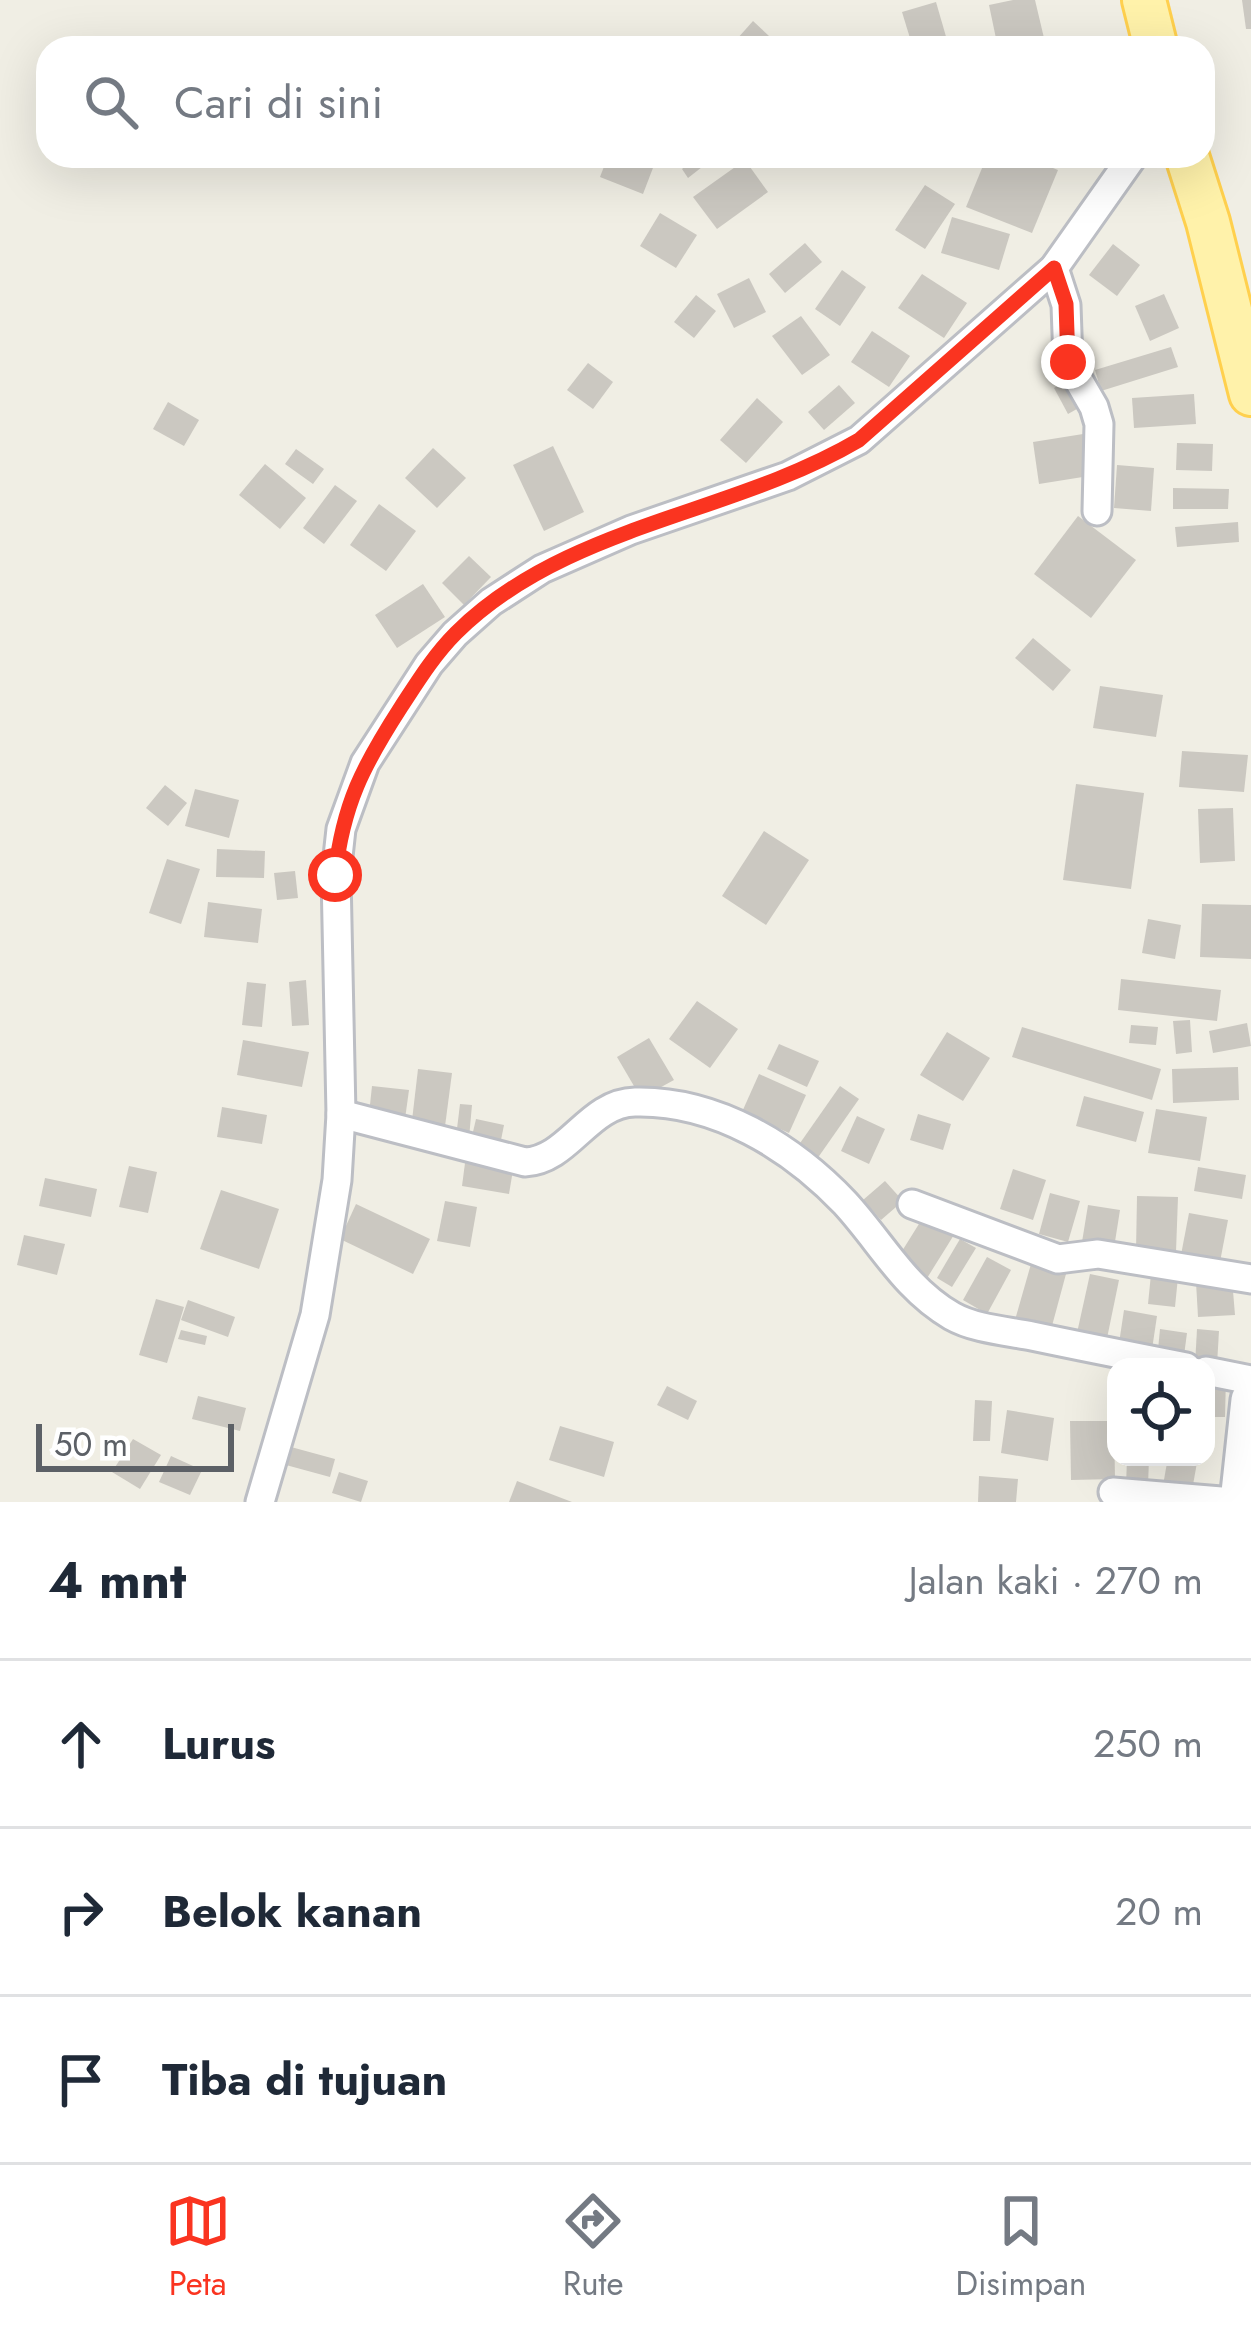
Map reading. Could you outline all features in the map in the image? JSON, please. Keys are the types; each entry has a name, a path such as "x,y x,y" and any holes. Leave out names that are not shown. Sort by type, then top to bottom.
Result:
{"main road":[{"path":"1144,0 1153,36"},
{"path":"1191,168 1251,394"},
{"path":"1237,1502 1251,1400"}],"street":[{"path":"260,1502 315,1315 332,1219 341,1114 335,891 340,829 365,763 429,664 491,602 542,569 632,530 788,476 859,440 1054,268 1125,168"},
{"path":"1054,268 1066,304 1068,362 1099,424 1097,511"},
{"path":"341,1114 525,1162 546,1157 598,1114 617,1105 637,1102 696,1111 768,1139 805,1166 847,1205 898,1272 956,1318 1144,1358"},
{"path":"912,1204 1058,1259 1098,1254 1251,1279"},
{"path":"1215,1373 1251,1380"},
{"path":"1113,1492 1237,1502"}],"building":[{"path":"1035,0 1044,36 995,36 989,5"},
{"path":"1242,0 1251,0 1251,29 1246,29"},
{"path":"936,2 946,36 909,36 902,12"},
{"path":"753,21 769,36 740,36"},
{"path":"603,168 653,168 643,194 600,177"},
{"path":"683,168 701,168 688,178"},
{"path":"734,168 751,168 768,192 717,229 693,197"},
{"path":"982,168 1058,170 1032,233 966,207"},
{"path":"925,185 955,204 925,249 895,230"},
{"path":"660,213 697,235 676,268 640,246"},
{"path":"952,217 1010,234 999,270 941,253"},
{"path":"805,243 822,262 785,293 769,274"},
{"path":"1113,244 1140,265 1117,296 1089,275"},
{"path":"842,270 866,287 840,326 815,309"},
{"path":"922,274 967,303 944,338 898,308"},
{"path":"749,278 766,312 734,328 717,294"},
{"path":"1164,294 1179,328 1150,341 1135,306"},
{"path":"696,295 716,311 694,338 674,322"},
{"path":"801,316 830,355 802,375 772,336"},
{"path":"872,331 910,356 889,387 851,362"},
{"path":"1171,347 1178,367 1101,391 1095,370"},
{"path":"588,363 613,382 593,409 567,390"},
{"path":"1070,379 1084,405 1068,414 1054,388"},
{"path":"839,385 855,403 824,430 808,412"},
{"path":"1194,394 1196,424 1134,428 1132,398"},
{"path":"757,398 783,422 746,463 720,440"},
{"path":"168,402 199,420 184,446 153,429"},
{"path":"1083,434 1089,476 1039,484 1033,442"},
{"path":"1177,443 1213,444 1212,471 1176,470"},
{"path":"553,446 584,512 544,531 513,465"},
{"path":"433,448 466,478 437,508 405,478"},
{"path":"296,449 324,469 313,484 285,464"},
{"path":"265,464 306,498 280,529 239,495"},
{"path":"1117,465 1154,468 1151,511 1114,508"},
{"path":"335,485 357,501 324,544 303,528"},
{"path":"1173,488 1229,489 1228,509 1173,509"},
{"path":"379,504 416,531 386,571 350,545"},
{"path":"1078,516 1136,560 1091,618 1034,574"},
{"path":"1238,522 1239,542 1177,547 1175,527"},
{"path":"469,556 491,577 464,605 442,583"},
{"path":"423,584 445,617 397,648 375,615"},
{"path":"1033,638 1071,670 1053,691 1015,658"},
{"path":"1100,686 1163,695 1156,737 1093,728"},
{"path":"1182,751 1248,755 1244,792 1179,787"},
{"path":"1076,784 1144,793 1131,889 1063,880"},
{"path":"165,785 187,803 168,826 146,808"},
{"path":"195,789 239,800 229,838 185,826"},
{"path":"1233,808 1235,861 1200,863 1198,809"},
{"path":"764,831 809,860 766,925 722,896"},
{"path":"217,849 265,851 264,878 216,877"},
{"path":"167,859 200,869 181,924 149,913"},
{"path":"295,871 298,898 277,900 274,873"},
{"path":"208,902 262,909 258,943 204,937"},
{"path":"1202,904 1251,905 1251,959 1200,957"},
{"path":"1148,919 1181,925 1175,959 1142,953"},
{"path":"1121,979 1221,990 1217,1021 1118,1010"},
{"path":"306,980 309,1025 292,1026 289,982"},
{"path":"247,982 266,984 262,1027 242,1025"},
{"path":"697,1001 738,1029 710,1068 669,1039"},
{"path":"1190,1020 1192,1052 1176,1054 1173,1021"},
{"path":"1247,1023 1251,1046 1213,1053 1209,1031"},
{"path":"1131,1025 1158,1027 1156,1045 1129,1043"},
{"path":"1022,1027 1161,1069 1152,1100 1012,1057"},
{"path":"947,1032 990,1058 963,1101 920,1075"},
{"path":"649,1038 674,1080 641,1098 617,1057"},
{"path":"243,1040 309,1052 302,1087 237,1075"},
{"path":"779,1044 819,1061 807,1087 767,1069"},
{"path":"1238,1067 1239,1100 1173,1103 1172,1069"},
{"path":"418,1069 452,1073 444,1134 411,1129"},
{"path":"759,1074 806,1095 789,1133 742,1112"},
{"path":"372,1086 409,1090 405,1119 369,1114"},
{"path":"840,1086 859,1099 817,1159 798,1146"},
{"path":"1084,1096 1144,1112 1136,1142 1076,1126"},
{"path":"460,1104 472,1105 469,1138 456,1137"},
{"path":"222,1107 267,1115 262,1144 217,1137"},
{"path":"1156,1109 1207,1117 1200,1161 1148,1153"},
{"path":"918,1114 951,1124 943,1150 910,1140"},
{"path":"857,1116 885,1129 869,1164 841,1151"},
{"path":"476,1119 504,1125 498,1155 469,1149"},
{"path":"465,1163 513,1170 509,1194 462,1186"},
{"path":"129,1166 157,1172 148,1213 119,1207"},
{"path":"1198,1167 1246,1175 1242,1199 1194,1191"},
{"path":"1013,1169 1046,1180 1033,1220 1000,1209"},
{"path":"45,1178 97,1189 91,1217 39,1206"},
{"path":"885,1181 903,1201 881,1220 863,1200"},
{"path":"221,1190 279,1209 259,1269 200,1249"},
{"path":"1050,1193 1080,1201 1068,1242 1039,1234"},
{"path":"1137,1196 1178,1197 1176,1252 1136,1251"},
{"path":"445,1201 477,1207 470,1247 437,1241"},
{"path":"356,1204 430,1239 413,1274 340,1239"},
{"path":"1088,1205 1120,1210 1114,1248 1082,1242"},
{"path":"927,1211 957,1230 924,1283 894,1264"},
{"path":"1189,1213 1228,1220 1219,1267 1180,1260"},
{"path":"24,1235 65,1244 57,1275 17,1265"},
{"path":"960,1239 976,1248 952,1287 937,1278"},
{"path":"987,1257 1011,1270 987,1314 963,1300"},
{"path":"1031,1264 1066,1274 1049,1337 1013,1327"},
{"path":"1090,1274 1119,1280 1105,1348 1075,1342"},
{"path":"1151,1274 1178,1277 1175,1307 1148,1304"},
{"path":"1232,1279 1235,1315 1198,1317 1196,1282"},
{"path":"156,1299 184,1307 167,1363 139,1355"},
{"path":"188,1300 235,1317 228,1337 181,1320"},
{"path":"1124,1310 1157,1316 1151,1356 1118,1350"},
{"path":"1160,1329 1187,1333 1184,1358 1157,1358"},
{"path":"1197,1329 1219,1331 1217,1365 1215,1358 1195,1358"},
{"path":"181,1330 207,1336 205,1345 178,1339"},
{"path":"1215,1377 1226,1378 1225,1417 1215,1417"},
{"path":"667,1386 697,1401 688,1420 657,1405"},
{"path":"198,1396 246,1408 240,1431 192,1419"},
{"path":"975,1400 992,1401 990,1441 973,1441"},
{"path":"1007,1410 1054,1418 1048,1461 1001,1453"},
{"path":"1070,1421 1107,1421 1107,1466 1115,1466 1115,1479 1071,1480"},
{"path":"560,1426 614,1442 604,1477 549,1460"},
{"path":"133,1439 161,1455 140,1489 112,1472"},
{"path":"291,1447 335,1459 330,1477 286,1465"},
{"path":"171,1456 202,1470 190,1495 159,1482"},
{"path":"1127,1466 1149,1466 1148,1487 1126,1487"},
{"path":"1166,1466 1196,1466 1191,1496 1162,1491"},
{"path":"339,1472 368,1481 361,1502 332,1493"},
{"path":"979,1476 1018,1479 1016,1502 978,1502"},
{"path":"517,1481 572,1502 509,1502"}],"route":[{"path":"335,875 340,829 365,763 429,664 491,602 542,569 586,549 788,476 859,440 1054,268 1066,304 1068,362"}]}
